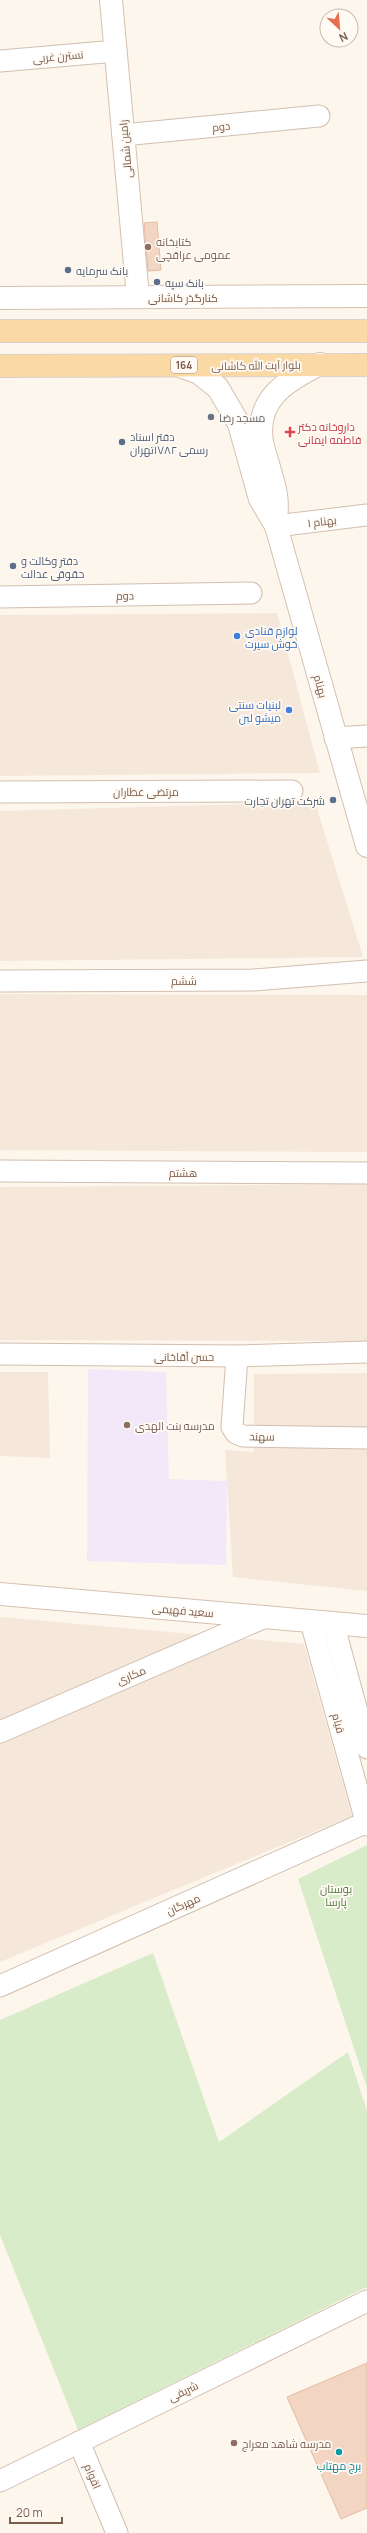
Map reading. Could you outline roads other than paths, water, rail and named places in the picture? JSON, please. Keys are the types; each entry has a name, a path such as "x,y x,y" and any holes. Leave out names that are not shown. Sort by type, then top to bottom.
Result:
{"main road":[{"name":"رامین شمالی","path":"111,0 138,297"},
{"name":"کنارگذر کاشانی","path":"0,298 367,296"},
{"path":"0,331 367,331"},
{"name":"بهنام","path":"276,526 277,497 262,442 261,418 269,401 278,389 298,375 320,364"},
{"name":"بلوار آیت الله کاشانی","path":"0,366 367,364"},
{"name":"بهنام","path":"180,366 199,373 218,388 239,424 260,499 276,526 335,738 367,846"},
{"path":"239,424 241,412 248,407 256,410 261,418"},
{"name":"سعید فهیمی","path":"0,1594 367,1626"}],"street":[{"name":"نسترن غربی","path":"0,61 116,51"},
{"name":"دوم","path":"123,136 319,116"},
{"name":"بهنام ۱","path":"276,526 367,515"},
{"name":"دوم","path":"0,597 251,594"},
{"path":"335,738 367,736"},
{"name":"مرتضی عطاران","path":"0,792 292,791"},
{"name":"ششم","path":"0,981 254,980 367,971"},
{"name":"هشتم","path":"0,1171 367,1173"},
{"name":"حسن آقاخانی","path":"0,1354 237,1356 367,1352"},
{"name":"سهند","path":"237,1356 232,1427 236,1433 243,1436 367,1438"},
{"name":"مکاری","path":"0,1732 263,1618"},
{"name":"قیام","path":"311,1622 361,1778 367,1823"},
{"name":"قیام","path":"333,1623 367,1748"},
{"name":"مهرگان","path":"0,1986 367,1823"},
{"name":"شریفی","path":"0,2481 367,2301"},
{"name":"اقوام","path":"79,2442 117,2533"}],"place":[{"name":"کتابخانه عمومی عراقچی","path":"148,247"},
{"name":"بانک سرمایه","path":"68,270"},
{"name":"بانک سپه","path":"157,282"},
{"name":"مسجد رضا","path":"211,417"},
{"name":"داروخانه دکتر فاطمه ایمانی","path":"290,432"},
{"name":"دفتر اسناد رسمی ۱۷۸۲تهران","path":"122,442"},
{"name":"دفتر وکالت و حقوقی عدالت","path":"13,566"},
{"name":"لوازم قنادی خوش سیرت","path":"237,636"},
{"name":"لبنیات سنتی میشو لبن","path":"289,710"},
{"name":"شرکت تهران تجارت","path":"333,800"},
{"name":"مدرسه بنت الهدی","path":"127,1425"},
{"name":"مدرسه شاهد معراج","path":"234,2443"},
{"name":"برج مهتاب","path":"339,2452"}],"park label":[{"name":"بوستان پارسا","path":"336,1894"}]}
